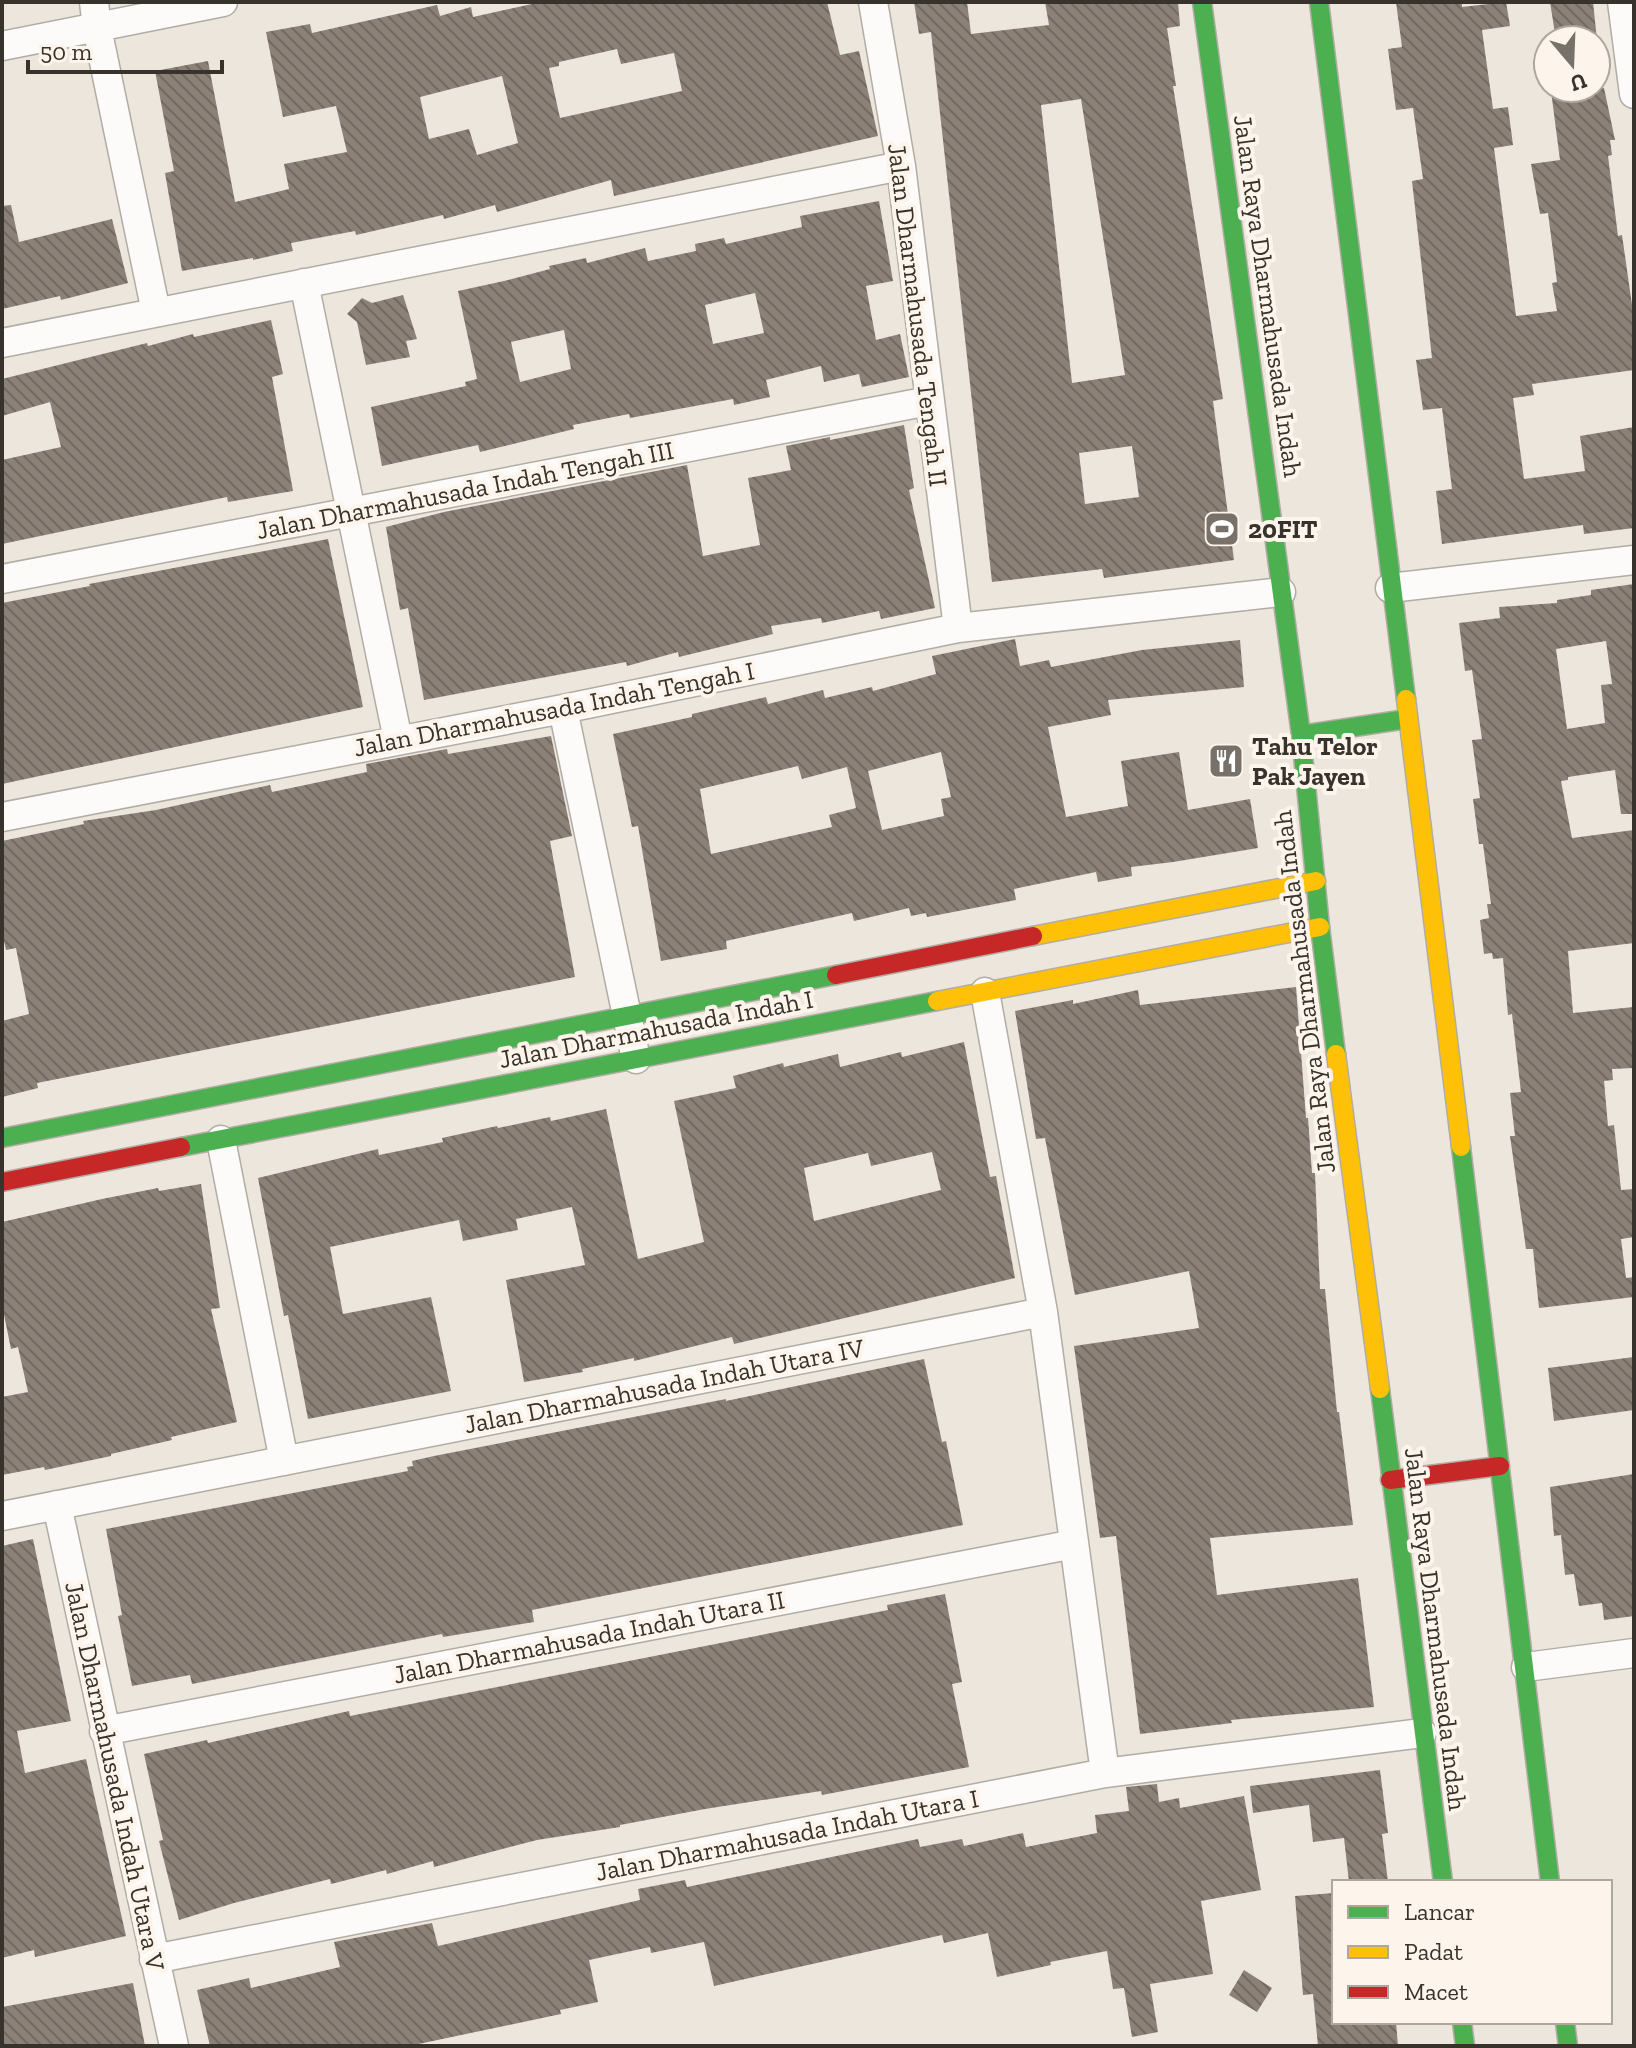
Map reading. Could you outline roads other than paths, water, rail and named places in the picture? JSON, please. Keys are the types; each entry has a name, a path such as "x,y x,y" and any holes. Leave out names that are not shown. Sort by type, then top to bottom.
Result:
{"main road":[{"name":"Jalan Raya Dharmahusada Indah","path":"1202,2 1301,735 1320,927 1443,1880"},
{"path":"1319,2 1550,1880"},
{"path":"1301,735 1407,719"},
{"name":"Jalan Dharmahusada Indah I","path":"2,1138 1316,881"},
{"name":"Jalan Dharmahusada Indah I","path":"2,1182 1320,927"},
{"path":"1390,1480 1500,1466"},
{"path":"1462,2024 1465,2046"},
{"path":"1565,2024 1568,2046"}],"street":[{"path":"2,46 95,15 223,2"},
{"name":"Jalan Dharmahusada Tengah II","path":"873,2 901,166 958,628"},
{"path":"1622,2 1634,94"},
{"path":"95,15 156,312"},
{"path":"2,343 901,166"},
{"path":"304,283 398,740"},
{"name":"Jalan Dharmahusada Indah Tengah III","path":"2,579 929,401"},
{"path":"1390,588 1634,560"},
{"name":"Jalan Dharmahusada Indah Tengah I","path":"2,817 563,709 958,628 1281,592"},
{"path":"563,709 636,1059"},
{"path":"985,992 1043,1312 1105,1773"},
{"path":"221,1140 284,1461"},
{"name":"Jalan Dharmahusada Indah Utara IV","path":"2,1516 1043,1312"},
{"name":"Jalan Dharmahusada Indah Utara V","path":"57,1505 174,2046"},
{"name":"Jalan Dharmahusada Indah Utara II","path":"104,1731 1074,1544"},
{"path":"1526,1667 1634,1653"},
{"name":"Jalan Dharmahusada Indah Utara I","path":"154,1959 1105,1773 1422,1733"}],"place":[{"name":"20FIT","path":"1222,529"},
{"name":"Tahu Telor Pak Jayen","path":"1226,761"}]}
